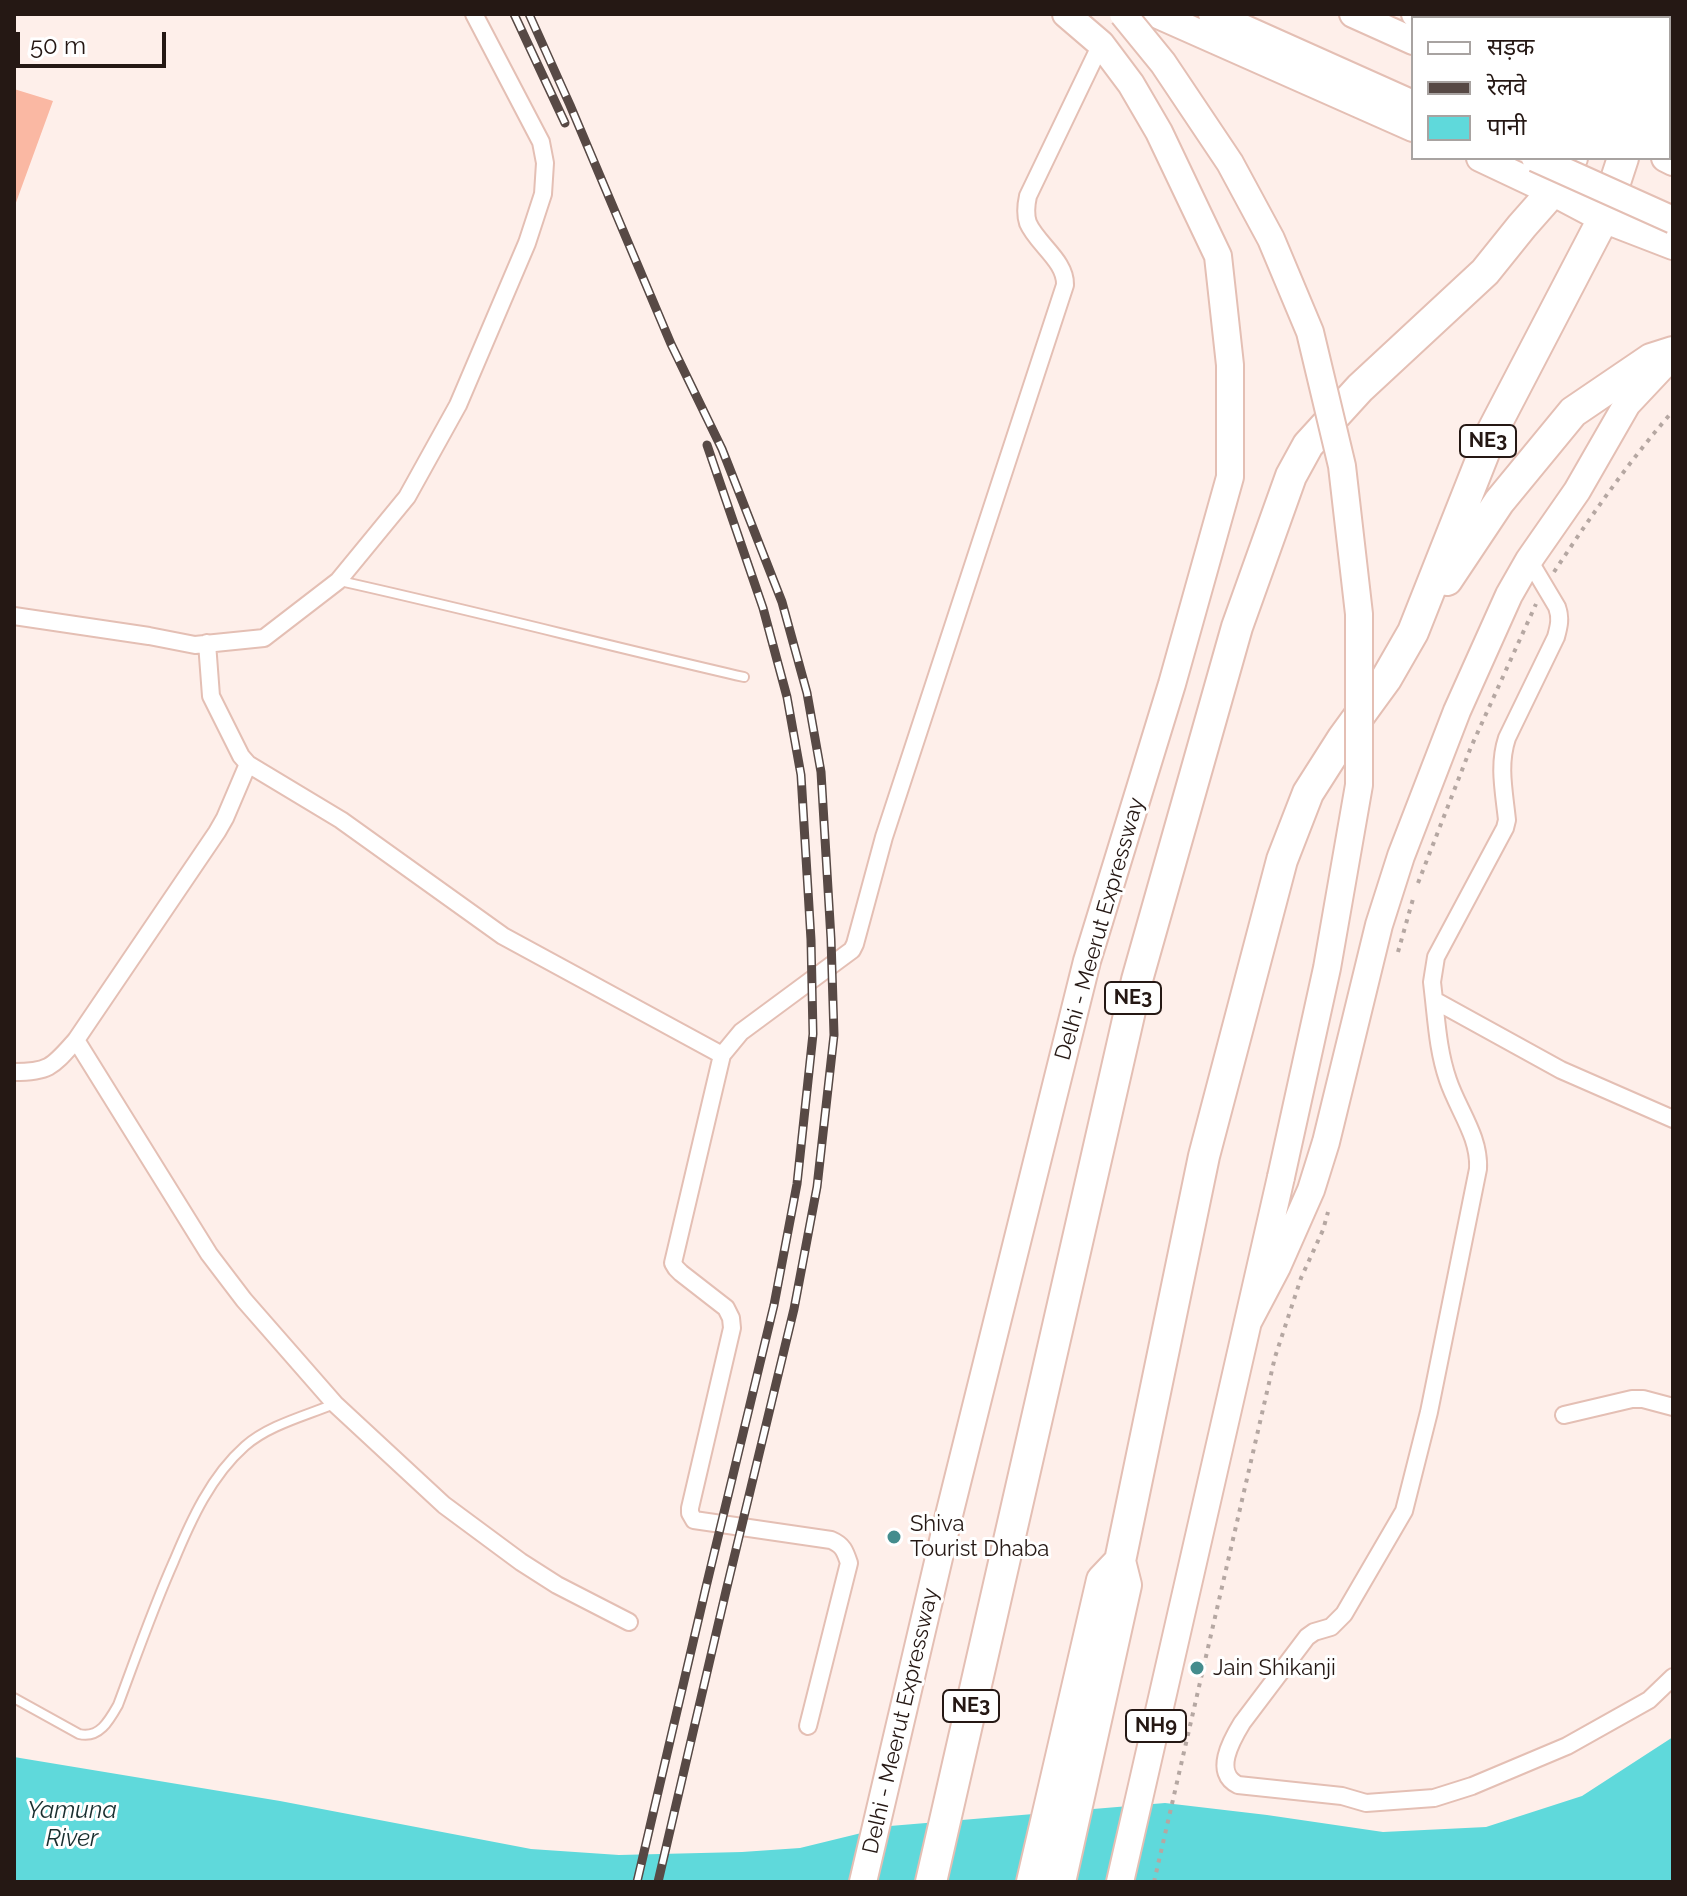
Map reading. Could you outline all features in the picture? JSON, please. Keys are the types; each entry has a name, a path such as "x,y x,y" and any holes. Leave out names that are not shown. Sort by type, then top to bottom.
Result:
{"highway":[{"name":"Delhi - Meerut Expressway","path":"863,1882 949,1515 1087,961 1172,684 1230,477 1230,365 1218,256 1159,132 1131,84 1101,44 1066,14"},
{"path":"1123,14 1163,63 1230,163 1271,239 1310,332 1342,466 1359,614 1359,785 1327,968 1248,1322"},
{"path":"1156,14 1411,127"},
{"path":"1212,14 1411,103"},
{"path":"1353,14 1411,40"},
{"path":"1484,160 1603,219 1673,246"},
{"path":"1539,160 1673,220"},
{"path":"1552,192 1571,160"},
{"path":"1603,219 1622,160"},
{"name":"NE3","path":"931,1882 1141,965 1237,627 1291,476 1308,445 1350,399 1485,272 1552,192"},
{"name":"NE3","path":"1060,1882 1116,1575 1204,1156 1282,860 1308,793 1386,679 1413,632 1493,430 1603,219"},
{"path":"1248,1322 1277,1267 1311,1190 1326,1142 1379,925 1401,856 1457,711 1509,595 1529,560 1577,491 1627,404 1673,353"},
{"path":"1413,632 1499,502 1573,412 1651,359 1673,353"},
{"name":"NH9","path":"1120,1882 1248,1322"},
{"name":"NE3","path":"1032,1882 1116,1575"}],"street":[{"path":"14,616 195,645 264,638 338,581 407,497 458,405 527,243 543,194 545,163 541,142 474,14"},
{"path":"808,1726 849,1563 845,1550 831,1540 694,1520 690,1513 732,1328 726,1308 681,1273 673,1263 722,1055 741,1032 852,950 855,944 884,837 1065,285 1064,274 1028,224 1028,196 1101,44"},
{"path":"1529,560 1560,614 1560,626 1503,752 1505,828 1436,957 1432,982 1440,1054 1479,1157 1432,1396 1404,1511 1344,1614 1334,1626 1307,1637 1242,1723 1224,1766 1231,1781 1238,1785 1342,1796 1366,1803 1434,1798 1472,1786 1567,1746 1649,1700 1673,1677"},
{"path":"207,643 211,696 248,764 341,820 514,943 722,1055"},
{"path":"14,1072 45,1070 57,1062 76,1040 217,832 248,764"},
{"path":"1434,1000 1561,1070 1673,1119"},
{"path":"76,1040 209,1254 244,1300 335,1404 444,1505 557,1585 629,1622"},
{"path":"1564,1415 1632,1399 1673,1407"}],"lane":[{"path":"338,581 744,677"},
{"path":"14,1698 79,1734 87,1736 98,1732 118,1705 157,1599 215,1479 246,1445 264,1433 335,1404"}],"path":[{"path":"1395,962 1417,888 1449,802 1544,587 1635,456 1673,411"},
{"path":"1154,1882 1275,1357 1301,1278 1323,1230 1332,1201"}],"shaded area":[{"path":"1458,14 1673,14 1673,111 1671,16"},
{"path":"14,89 53,101 14,208"}],"water":[{"name":"Yamuna River","path":"1673,1737 1673,1882 14,1882 14,1757 280,1801 531,1849 619,1855 800,1848 890,1826 1165,1803 1383,1832 1486,1827 1582,1796"}],"railway":[{"path":"514,14 565,123"},
{"path":"529,14 671,344 722,449 782,602 807,693 821,772 834,1035 817,1187 794,1309 658,1882"},
{"path":"637,1882 774,1305 797,1184 813,1034 801,775 787,697 763,608 707,445"}],"place":[{"name":"Shiva Tourist Dhaba","path":"894,1537"},
{"name":"Jain Shikanji","path":"1197,1668"}]}
